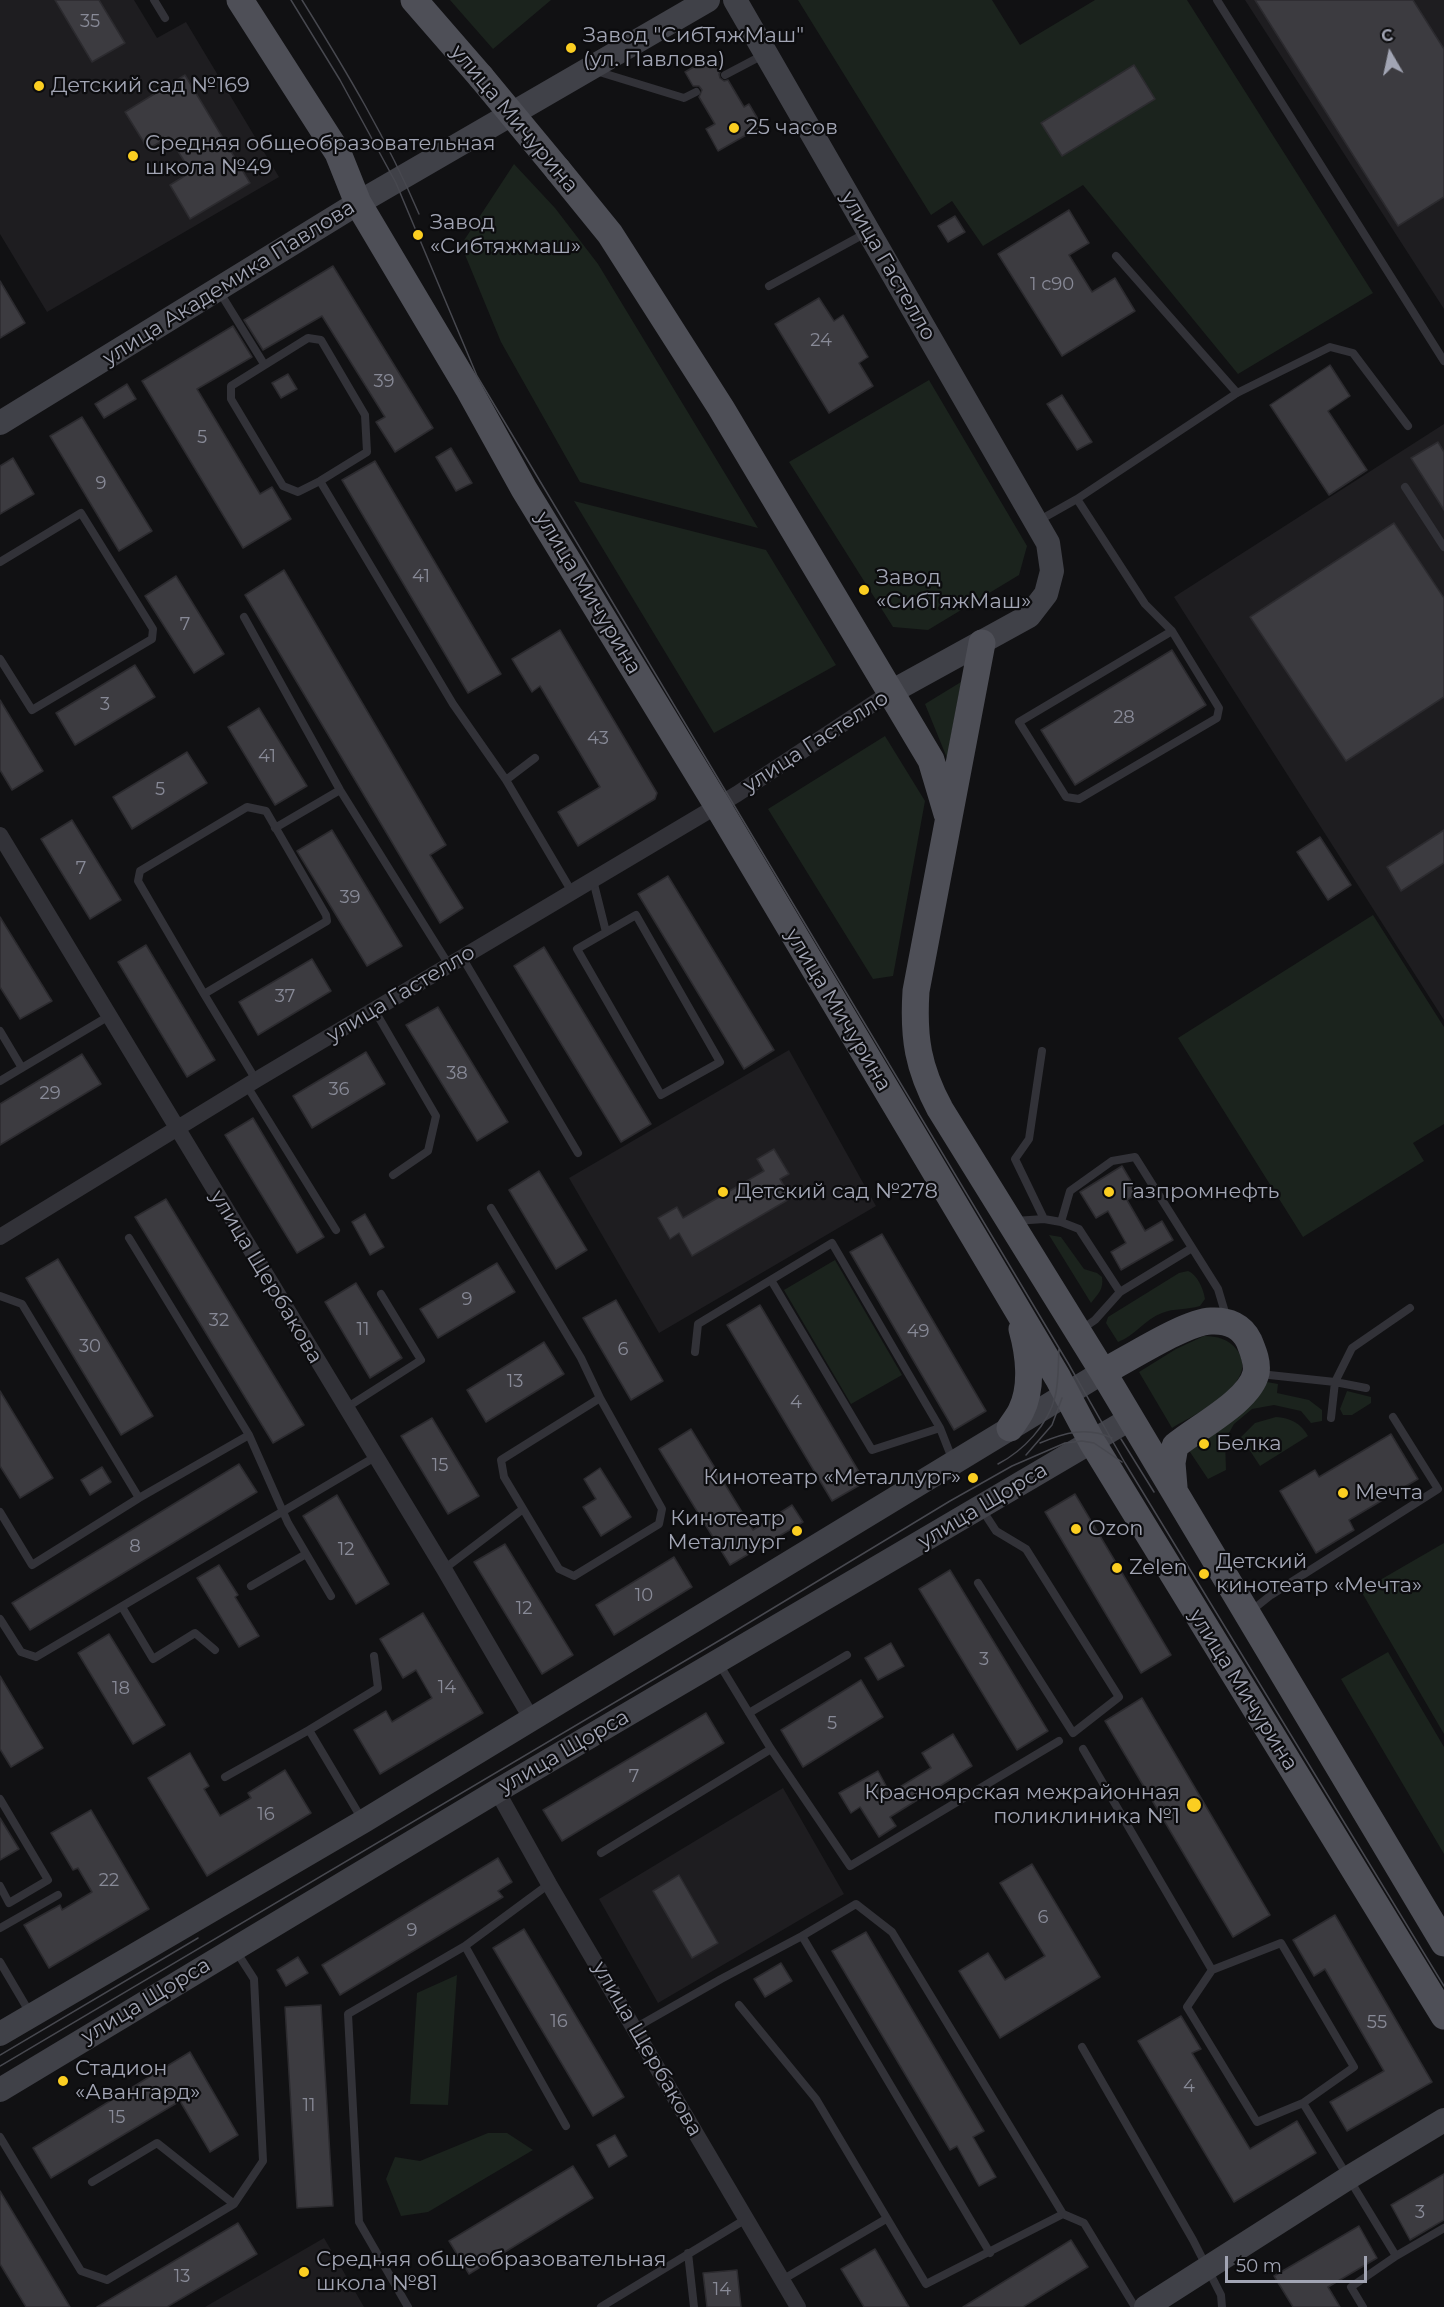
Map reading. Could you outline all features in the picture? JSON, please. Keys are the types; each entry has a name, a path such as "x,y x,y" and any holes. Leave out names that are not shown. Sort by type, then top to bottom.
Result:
{"main road":[{"name":"улица Мичурина","path":"240,0 339,153 358,204 468,388 524,489 717,805 1066,1393 1092,1442 1444,2016"},
{"name":"улица Мичурина","path":"414,0 481,77 610,234 721,408 931,760 948,819 916,991 914,1024 917,1051 926,1082 940,1109 1174,1489 1444,1943"},
{"name":"улица Академика Павлова","path":"0,423 358,204 708,0"},
{"name":"улица Гастелло","path":"735,0 1048,543 1052,571 1046,594 1029,616 982,644 891,692"},
{"path":"948,819 982,644"},
{"path":"1010,1428 1021,1411 1026,1397 1027,1347 1017,1311"},
{"path":"1103,1371 1190,1326 1210,1321 1234,1324 1247,1337 1255,1355 1256,1373 1246,1390 1233,1404 1175,1446 1172,1463 1174,1489"},
{"name":"улица Щорса","path":"0,2034 364,1821 954,1464 1103,1371"},
{"name":"улица Щорса","path":"0,2090 497,1791 1130,1419"},
{"path":"1146,2307 1209,2269 1348,2178 1444,2120"}],"street":[{"name":"улица Гастелло","path":"0,1237 252,1083 717,805 891,692"},
{"name":"улица Щербакова","path":"0,836 444,1569 532,1720"},
{"name":"улица Щербакова","path":"497,1791 549,1884 798,2307"}],"lane":[{"path":"154,0 165,18"},
{"path":"1217,0 1444,361"},
{"path":"725,75 765,54"},
{"path":"590,69 684,99 696,92"},
{"path":"769,286 868,232"},
{"path":"1116,256 1238,393"},
{"path":"219,290 264,364"},
{"path":"308,338 321,340 365,415 367,452 320,481 298,492 283,486 231,399 231,386 308,338"},
{"path":"1036,522 1077,499 1238,393 1330,347 1353,353 1408,426"},
{"path":"320,481 453,704 506,780 572,892"},
{"path":"1405,487 1444,547"},
{"path":"1077,499 1144,604 1172,631 1219,708 1217,718 1079,798 1066,797 1018,722 1172,631"},
{"path":"0,562 81,513 153,629 152,639 32,710 0,659"},
{"path":"244,617 340,789 456,961 578,1153"},
{"path":"506,780 535,758"},
{"path":"275,828 340,789"},
{"path":"204,994 327,921 326,915 266,811 247,807 140,871 138,881 336,1230"},
{"path":"593,880 606,932"},
{"path":"636,915 720,1062 661,1095 577,949 606,932 636,915"},
{"path":"375,1011 436,1116 428,1151 393,1175"},
{"path":"0,1081 109,1016"},
{"path":"0,1031 22,1068"},
{"path":"1042,1051 1029,1139 1015,1160 1044,1219"},
{"path":"1061,1222 1070,1191 1112,1161 1135,1156 1218,1289 1227,1322"},
{"path":"491,1208 581,1358 600,1398 662,1509 659,1524 574,1576 559,1569 504,1477 501,1460 600,1398"},
{"path":"1009,1221 1044,1219 1079,1229 1120,1292"},
{"path":"129,1238 249,1434 288,1523 331,1596"},
{"path":"694,1352 698,1324 832,1243 940,1428 954,1464"},
{"path":"1078,1331 1095,1320 1120,1292 1192,1248"},
{"path":"771,1280 872,1450 940,1428"},
{"path":"345,1408 422,1360 381,1293"},
{"path":"0,1296 22,1304 139,1498"},
{"path":"1331,1418 1335,1382 1352,1348 1410,1308"},
{"path":"1256,1373 1366,1388"},
{"path":"1248,1613 1270,1595 1438,1489 1393,1417"},
{"path":"0,1512 32,1565 139,1498 249,1434"},
{"path":"0,1619 21,1652 36,1657 375,1457"},
{"path":"978,1583 1073,1733 1119,1697 1026,1549 996,1530 981,1508"},
{"path":"444,1569 523,1509"},
{"path":"251,1586 306,1554"},
{"path":"122,1608 153,1659 195,1633 215,1650"},
{"path":"749,1713 848,1655"},
{"path":"225,1778 378,1688 374,1656"},
{"path":"718,1662 771,1749 850,1866 1059,1742"},
{"path":"309,1730 364,1821"},
{"path":"601,1853 771,1749"},
{"path":"1083,1749 1212,1970"},
{"path":"0,1799 48,1880 9,1903 0,1886"},
{"path":"408,2307 359,2222 348,2014 465,1946 549,1884"},
{"path":"0,1928 58,1895"},
{"path":"635,2028 802,1936 855,1904 892,1932 1063,2214 1084,2223 1135,2307"},
{"path":"802,1936 990,2253"},
{"path":"1281,1942 1354,2067 1303,2103 1257,2122 1187,2007 1212,1970 1281,1942"},
{"path":"465,1946 566,2126"},
{"path":"0,2138 81,2271 107,2280 234,2204 263,2161 254,1979 234,1948"},
{"path":"0,1962 32,2016"},
{"path":"739,2005 816,2099 926,2284 1063,2214"},
{"path":"1082,2047 1209,2269 1221,2295 1222,2307"},
{"path":"1303,2103 1396,2256"},
{"path":"92,2182 157,2143 234,2204"},
{"path":"601,2307 746,2219"},
{"path":"782,2280 886,2219"},
{"path":"1363,2307 1350,2287 1396,2256 1444,2228"},
{"path":"688,2253 694,2307"}],"shaded area":[{"name":"Средняя общеобразовательная школа №49","path":"0,0 134,0 157,38 186,22 279,177 47,312 0,234"},
{"path":"450,0 551,0 493,49"},
{"path":"798,0 992,0 1020,45 1095,0 1187,0 1373,293 1238,374 1083,185 983,246 952,201 931,215"},
{"path":"1245,0 1444,0 1444,309"},
{"path":"514,164 555,208 598,264 758,528 580,482 501,342 461,245"},
{"path":"929,380 1027,546 1019,575 928,630 893,627 789,462"},
{"path":"1444,424 1444,1020 1174,597"},
{"path":"574,501 766,550 836,665 714,733"},
{"path":"961,682 947,758 925,704"},
{"path":"885,736 925,801 893,976 873,979 768,809"},
{"path":"1373,915 1444,1027 1444,1124 1413,1143 1424,1161 1303,1237 1178,1038"},
{"name":"Детский сад №278","path":"789,1050 876,1206 659,1333 569,1178"},
{"path":"1049,1235 1061,1237 1084,1269 1102,1277 1101,1288 1091,1303"},
{"path":"835,1260 902,1375 851,1404 784,1290"},
{"path":"1188,1271 1197,1279 1203,1291 1205,1299 1200,1306 1162,1313 1118,1342 1106,1323 1108,1317 1179,1273"},
{"path":"1204,1336 1222,1339 1234,1346 1242,1362 1240,1374 1233,1386 1222,1396 1172,1428 1139,1372 1176,1349"},
{"path":"1267,1382 1278,1384 1277,1393 1309,1400 1322,1410 1322,1421 1311,1423 1301,1411 1274,1405 1252,1409 1234,1424 1225,1440 1226,1470 1208,1479 1188,1449 1250,1404"},
{"path":"1347,1391 1371,1397 1371,1403 1352,1415 1343,1415 1340,1409"},
{"path":"1276,1417 1295,1422 1308,1436 1260,1466 1241,1437 1255,1423"},
{"path":"1444,1543 1444,1734 1361,1591"},
{"path":"1388,1652 1444,1747 1444,1854 1341,1679"},
{"path":"783,1788 844,1894 658,2003 599,1899"},
{"path":"457,1975 448,2105 410,2104 417,1993"},
{"path":"488,2133 507,2133 533,2150 428,2212 401,2216 386,2179 395,2157 420,2161"},
{"name":"Средняя общеобразовательная школа №81","path":"324,2238 364,2307 205,2307"}],"building":[{"path":"55,0 99,0 125,43 92,62"},
{"path":"1255,0 1413,0 1444,49 1444,197 1398,226"},
{"path":"714,55 722,69 719,74 720,78 724,81 728,80 744,107 749,104 762,126 718,151 706,129 715,124 699,97 702,90 699,86 693,86 685,72"},
{"path":"1134,65 1155,99 1062,156 1041,123"},
{"path":"185,75 250,183 190,219 170,185 191,172 169,137 148,149 125,112"},
{"path":"1069,210 1089,243 1069,255 1092,292 1115,278 1135,311 1062,356 998,254"},
{"path":"955,216 965,232 948,242 938,226"},
{"path":"333,266 433,428 395,452 376,422 385,417 322,316 263,350 244,320"},
{"path":"0,281 25,323 0,338"},
{"path":"819,298 834,321 843,315 868,357 859,363 873,386 829,413 775,324"},
{"path":"233,326 252,357 197,389 260,494 272,487 291,519 243,548 142,381"},
{"path":"1330,365 1350,396 1328,411 1367,470 1329,495 1270,405"},
{"path":"288,374 297,389 281,398 272,383"},
{"path":"127,384 136,399 104,418 95,404"},
{"path":"1062,395 1092,442 1077,450 1047,404"},
{"path":"82,417 152,531 119,551 50,436"},
{"path":"1438,442 1444,452 1444,510 1411,458"},
{"path":"451,448 472,483 456,491 436,457"},
{"path":"13,458 34,494 0,514 0,466"},
{"path":"375,461 501,674 468,693 342,480"},
{"path":"1394,523 1444,598 1444,697 1346,761 1250,617"},
{"path":"284,570 446,845 430,855 463,908 440,923 245,595"},
{"path":"176,576 224,654 194,673 145,596"},
{"path":"560,630 657,793 655,799 578,846 558,812 600,787 540,686 532,692 512,659"},
{"path":"1172,650 1206,705 1075,785 1041,730"},
{"path":"135,665 155,697 75,745 56,713"},
{"path":"0,700 43,771 12,790 0,770"},
{"path":"259,708 307,786 275,805 228,727"},
{"path":"187,752 207,783 132,829 113,797"},
{"path":"72,820 121,900 90,919 41,839"},
{"path":"332,830 402,946 367,966 297,851"},
{"path":"1444,830 1444,863 1401,891 1387,867"},
{"path":"1320,837 1351,885 1328,900 1297,852"},
{"path":"668,876 774,1050 744,1069 638,894"},
{"path":"0,917 52,1001 20,1019 0,987"},
{"path":"146,945 215,1060 187,1077 118,962"},
{"path":"544,947 651,1124 621,1142 514,966"},
{"path":"312,959 331,991 258,1035 239,1002"},
{"path":"438,1007 508,1122 477,1141 406,1025"},
{"path":"366,1052 385,1084 312,1128 293,1096"},
{"path":"82,1054 101,1084 0,1145 0,1104"},
{"path":"253,1118 324,1237 297,1253 225,1135"},
{"path":"774,1149 789,1174 780,1179 791,1198 692,1256 679,1233 670,1239 658,1218 677,1207 683,1218 764,1171 757,1159"},
{"path":"1122,1166 1138,1193 1127,1200 1145,1231 1162,1221 1173,1240 1121,1270 1111,1252 1126,1243 1108,1211 1096,1218 1080,1192"},
{"path":"539,1171 587,1250 556,1269 509,1190"},
{"path":"166,1199 304,1425 273,1443 135,1217"},
{"path":"365,1214 384,1247 370,1255 352,1222"},
{"path":"882,1234 986,1411 954,1430 850,1252"},
{"path":"58,1259 153,1416 121,1435 26,1278"},
{"path":"497,1263 515,1292 438,1338 420,1309"},
{"path":"356,1283 402,1358 370,1378 325,1302"},
{"path":"616,1300 663,1381 631,1400 583,1318"},
{"path":"760,1305 865,1482 832,1501 727,1325"},
{"path":"544,1342 564,1374 486,1422 467,1390"},
{"path":"0,1391 53,1478 20,1498 0,1466"},
{"path":"432,1418 479,1496 448,1514 401,1436"},
{"path":"691,1429 753,1530 792,1505 803,1522 730,1565 659,1449"},
{"path":"1391,1434 1418,1479 1349,1520 1354,1530 1316,1553 1280,1491 1315,1470 1319,1477"},
{"path":"239,1464 257,1492 30,1630 12,1603"},
{"path":"102,1467 111,1482 90,1495 81,1480"},
{"path":"600,1468 631,1517 601,1536 583,1507 596,1499 584,1479"},
{"path":"1075,1494 1171,1655 1141,1673 1045,1512"},
{"path":"337,1495 389,1584 356,1604 303,1516"},
{"path":"505,1544 573,1655 542,1674 474,1562"},
{"path":"674,1557 692,1587 614,1635 596,1605"},
{"path":"219,1565 238,1595 235,1597 259,1636 239,1647 197,1578"},
{"path":"950,1570 1048,1731 1017,1750 919,1589"},
{"path":"423,1613 483,1713 380,1774 354,1730 386,1711 392,1722 432,1698 416,1670 403,1678 380,1639"},
{"path":"109,1634 165,1725 133,1744 78,1653"},
{"path":"891,1643 904,1666 878,1680 865,1658"},
{"path":"0,1676 43,1748 11,1767 0,1749"},
{"path":"861,1680 883,1717 803,1767 781,1730"},
{"path":"1142,1698 1270,1915 1233,1937 1105,1721"},
{"path":"706,1713 724,1743 562,1841 543,1810"},
{"path":"953,1734 972,1766 890,1817 896,1826 879,1837 860,1807 851,1813 839,1793 878,1771 890,1793 931,1768 922,1753"},
{"path":"190,1753 209,1786 204,1789 220,1816 251,1798 248,1793 285,1770 311,1813 207,1876 148,1778"},
{"path":"91,1810 149,1909 49,1968 24,1925 60,1905 62,1910 92,1892 78,1868 73,1870 51,1833"},
{"path":"0,1818 19,1849 0,1860"},
{"path":"498,1858 512,1882 498,1891 503,1897 340,1995 322,1965"},
{"path":"1032,1864 1100,1977 1000,2038 959,1971 988,1953 1005,1980 1045,1956 1000,1883"},
{"path":"679,1875 718,1943 692,1958 653,1891"},
{"path":"1335,1915 1432,2082 1347,2131 1330,2102 1384,2071 1325,1969 1314,1976 1293,1940"},
{"path":"524,1929 624,2097 593,2116 493,1948"},
{"path":"866,1932 984,2131 973,2137 996,2177 979,2186 957,2146 950,2150 832,1951"},
{"path":"298,1957 308,1973 286,1986 277,1970"},
{"path":"781,1963 792,1981 765,1997 754,1979"},
{"path":"321,2005 333,2206 297,2208 285,2007"},
{"path":"1181,2016 1201,2049 1192,2053 1250,2149 1297,2121 1316,2153 1234,2202 1138,2041"},
{"path":"190,2052 238,2135 210,2152 180,2101 51,2178 33,2148"},
{"path":"615,2135 627,2156 609,2167 597,2145"},
{"path":"573,2166 593,2198 469,2274 449,2241"},
{"path":"1444,2174 1444,2220 1410,2240 1391,2205"},
{"path":"0,2191 70,2307 26,2307 0,2264"},
{"path":"238,2223 257,2254 167,2307 97,2307"},
{"path":"1359,2226 1377,2258 1328,2287 1340,2307 1293,2307 1274,2276"},
{"path":"1071,2240 1088,2267 1023,2307 963,2307"},
{"path":"875,2249 909,2307 864,2307 841,2269"},
{"path":"737,2270 741,2307 707,2307 703,2273"}],"tram line":[{"path":"291,0 340,80 396,183 477,376 1068,1363 1125,1463 1444,1986"},
{"path":"302,0 365,105 419,214"},
{"path":"998,1464 1025,1444 1047,1417 1056,1391 1059,1349"},
{"path":"1026,1455 1052,1425 1062,1398"},
{"path":"1040,1443 1075,1432 1093,1432 1112,1438"},
{"path":"1121,1439 1154,1492"},
{"path":"0,2066 1012,1466 1065,1443 1082,1441 1094,1443 1122,1462"},
{"path":"0,2055 198,1938"}],"place":[{"name":"Завод \"СибТяжМаш\" (ул. Павлова)","path":"571,48"},
{"name":"Детский сад №169","path":"39,86"},
{"name":"25 часов","path":"734,128"},
{"name":"Средняя общеобразовательная школа №49","path":"133,156"},
{"name":"Завод «Сибтяжмаш»","path":"418,235"},
{"name":"Завод «СибТяжМаш»","path":"864,590"},
{"name":"Детский сад №278","path":"723,1192"},
{"name":"Газпромнефть","path":"1109,1192"},
{"name":"Белка","path":"1204,1444"},
{"name":"Кинотеатр «Металлург»","path":"973,1478"},
{"name":"Мечта","path":"1343,1493"},
{"name":"Ozon","path":"1076,1529"},
{"name":"Кинотеатр Металлург","path":"797,1531"},
{"name":"Zelen","path":"1117,1568"},
{"name":"Детский кинотеатр «Мечта»","path":"1204,1574"},
{"name":"Красноярская межрайонная поликлиника №1","path":"1194,1805"},
{"name":"Стадион «Авангард»","path":"63,2081"},
{"name":"Средняя общеобразовательная школа №81","path":"304,2272"}]}
